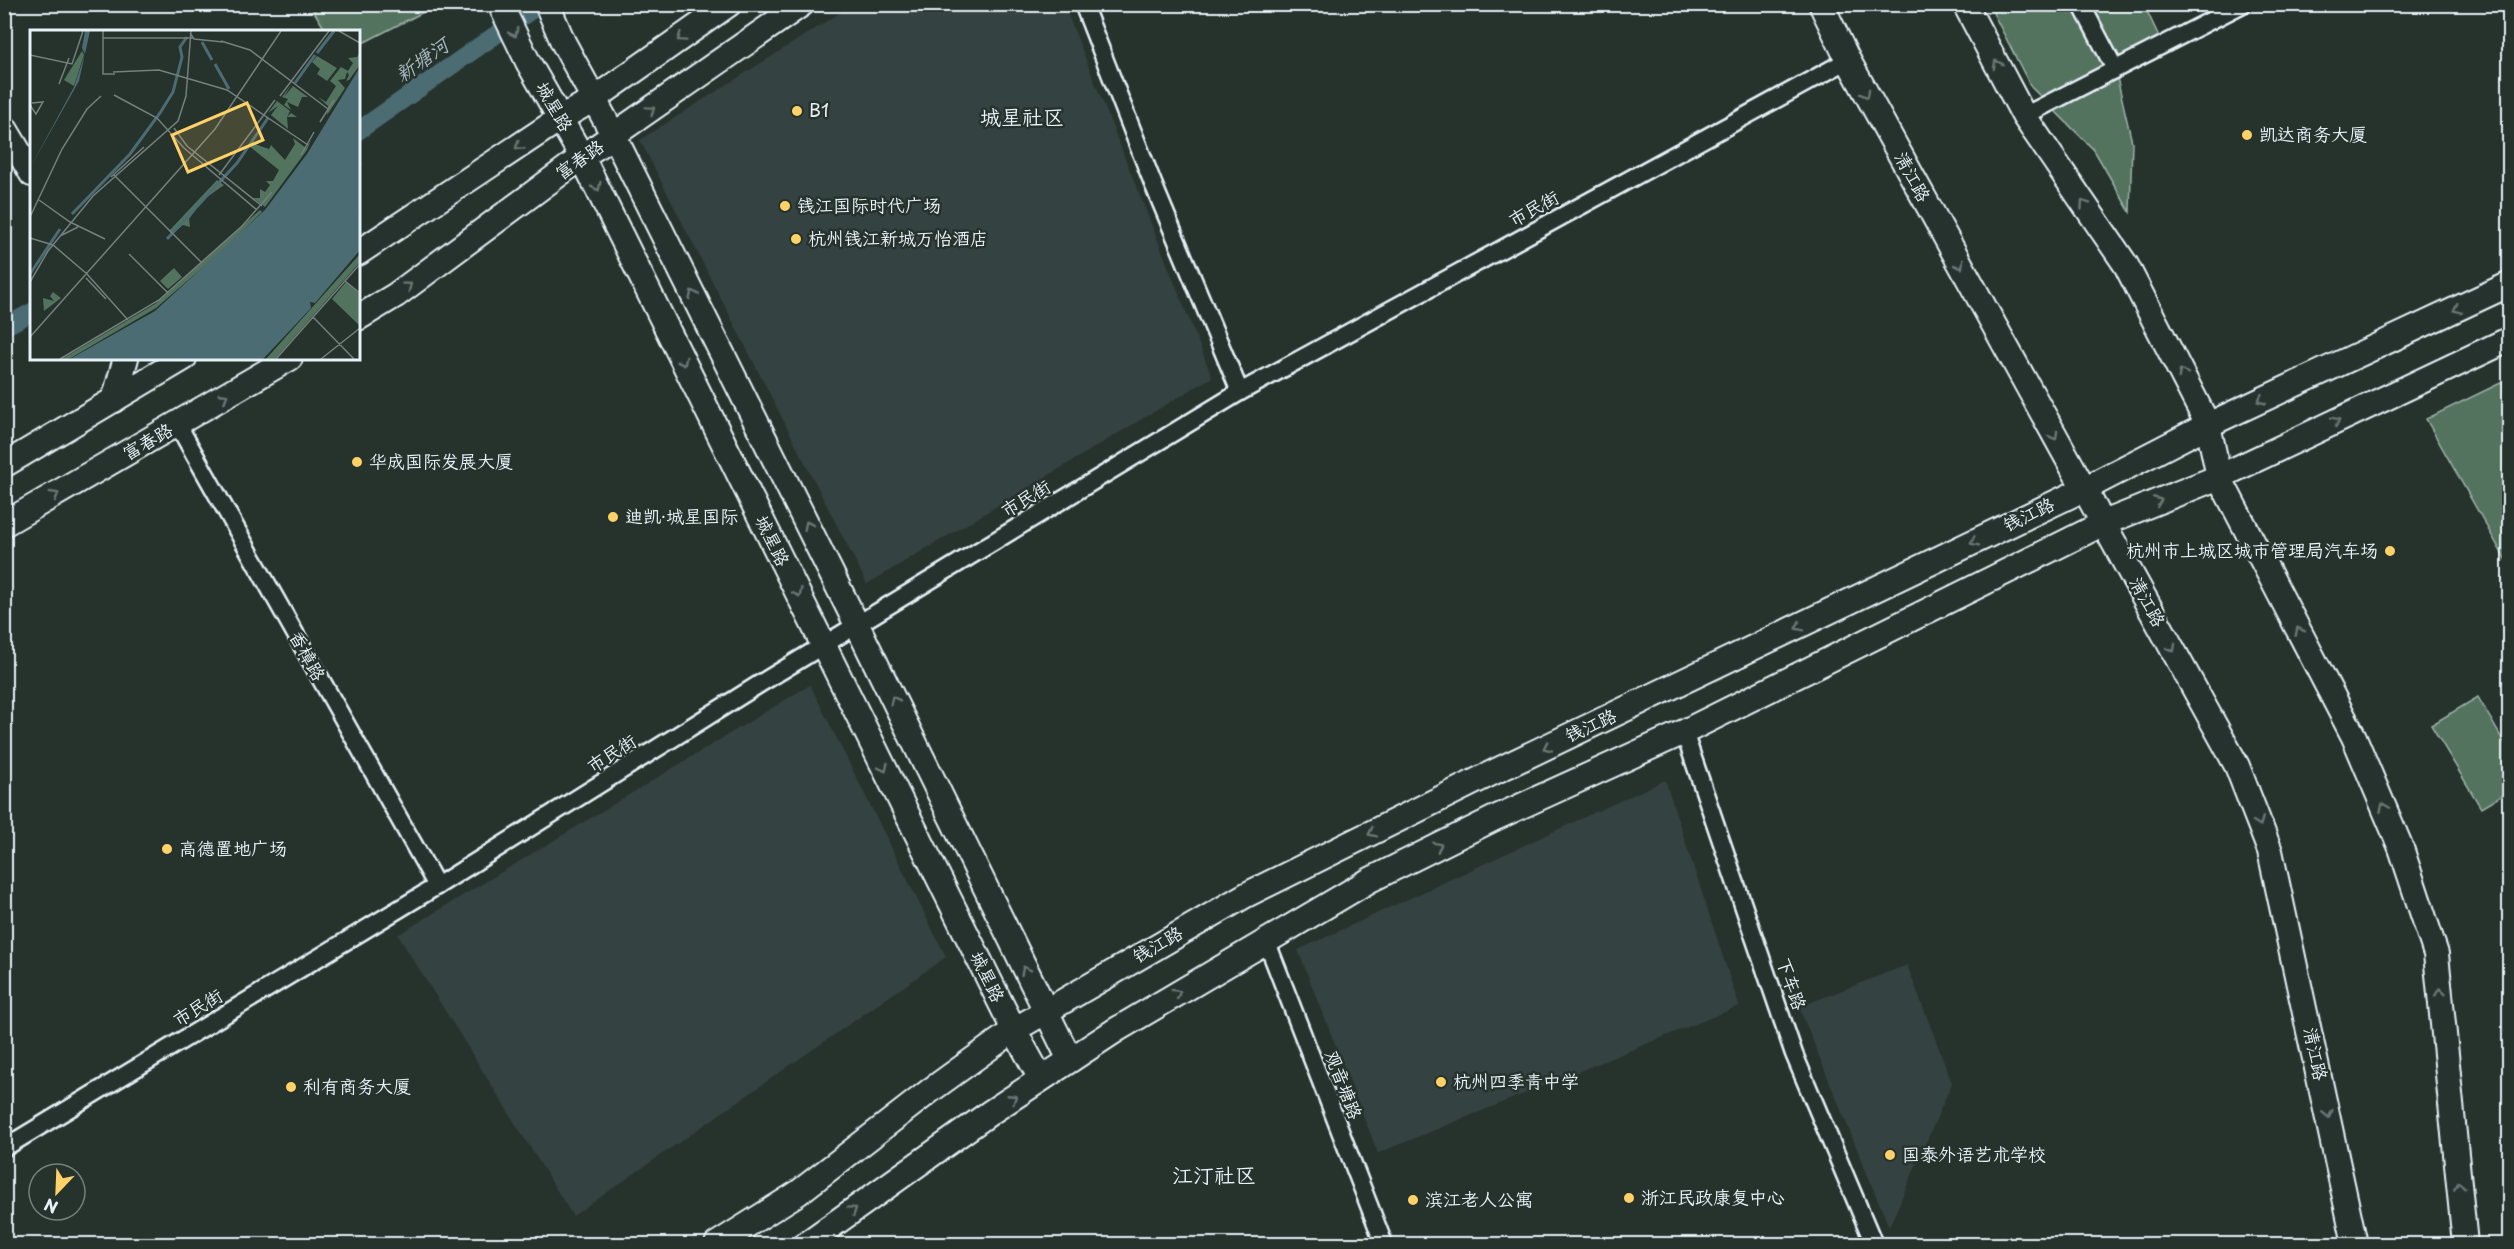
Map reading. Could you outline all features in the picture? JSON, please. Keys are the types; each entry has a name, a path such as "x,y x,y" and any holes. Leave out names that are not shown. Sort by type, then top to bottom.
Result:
{"main road":[{"name":"城星路","path":"500,4 528,62 582,158 1014,1030 1041,1079"},
{"name":"城星路","path":"547,4 563,42 614,136 1070,1060"},
{"path":"360,253 561,118 594,99 729,4"},
{"name":"富春路","path":"360,317 396,296 582,158 802,4"},
{"name":"清江路","path":"1821,4 1848,60 2237,766 2270,851 2355,1245"},
{"path":"1965,4 2024,116 2126,265 2208,425 2219,477 2354,737 2402,848 2436,954 2465,1245"},
{"path":"4,127 30,171"},
{"name":"钱江路","path":"717,1245 798,1193 931,1090 1014,1030 1256,890 1506,766 2084,489 2208,425 2510,284"},
{"path":"801,1245 991,1112 1070,1060 1266,940 1370,880 1495,818 1684,732 2104,523 2219,477 2510,339"},
{"path":"114,400 125,360"},
{"path":"4,465 178,360"},
{"name":"富春路","path":"4,524 287,360"},
{"path":"730,1245 798,1193"}],"street":[{"path":"1083,4 1154,186 1240,392"},
{"path":"2081,4 2115,69"},
{"path":"2024,116 2243,4"},
{"name":"市民街","path":"4,1148 437,886 824,645 1240,392 1848,60"},
{"name":"香樟路","path":"178,425 437,886"},
{"name":"下车路","path":"1684,732 1794,1054 1874,1245"},
{"name":"观音塘路","path":"1266,940 1384,1245"}],"shaded area":[{"name":"钱江国际时代广场","path":"854,4 1064,5 1212,377 867,584 640,140"},
{"path":"810,685 946,957 573,1216 398,935"},
{"path":"1665,780 1739,1006 1378,1153 1298,950"},
{"name":"国泰外语艺术学校","path":"1907,965 1952,1083 1889,1227 1799,1007"}],"green space":[{"path":"310,5 437,5 360,44 360,30 325,30"},
{"path":"1989,5 2144,5 2163,45 2115,69 2132,142 2130,212 2094,150 2031,87"},
{"path":"2509,379 2509,566 2426,419"},
{"path":"2478,697 2509,751 2509,791 2481,808 2431,725"}],"waterway":[{"name":"新塘河","path":"360,130 540,4"},
{"name":"新塘河","path":"4,327 30,313"}],"place":[{"name":"B1","path":"797,111"},
{"name":"凯达商务大厦","path":"2247,135"},
{"name":"钱江国际时代广场","path":"785,206"},
{"name":"杭州钱江新城万怡酒店","path":"796,239"},
{"name":"华成国际发展大厦","path":"357,462"},
{"name":"迪凯·城星国际","path":"613,517"},
{"name":"杭州市上城区城市管理局汽车场","path":"2390,551"},
{"name":"高德置地广场","path":"167,849"},
{"name":"杭州四季青中学","path":"1441,1082"},
{"name":"利有商务大厦","path":"291,1087"},
{"name":"国泰外语艺术学校","path":"1890,1155"},
{"name":"浙江民政康复中心","path":"1629,1198"},
{"name":"滨江老人公寓","path":"1413,1200"}],"district":[{"name":"城星社区","path":"1022,118"},
{"name":"江汀社区","path":"1214,1176"}]}
